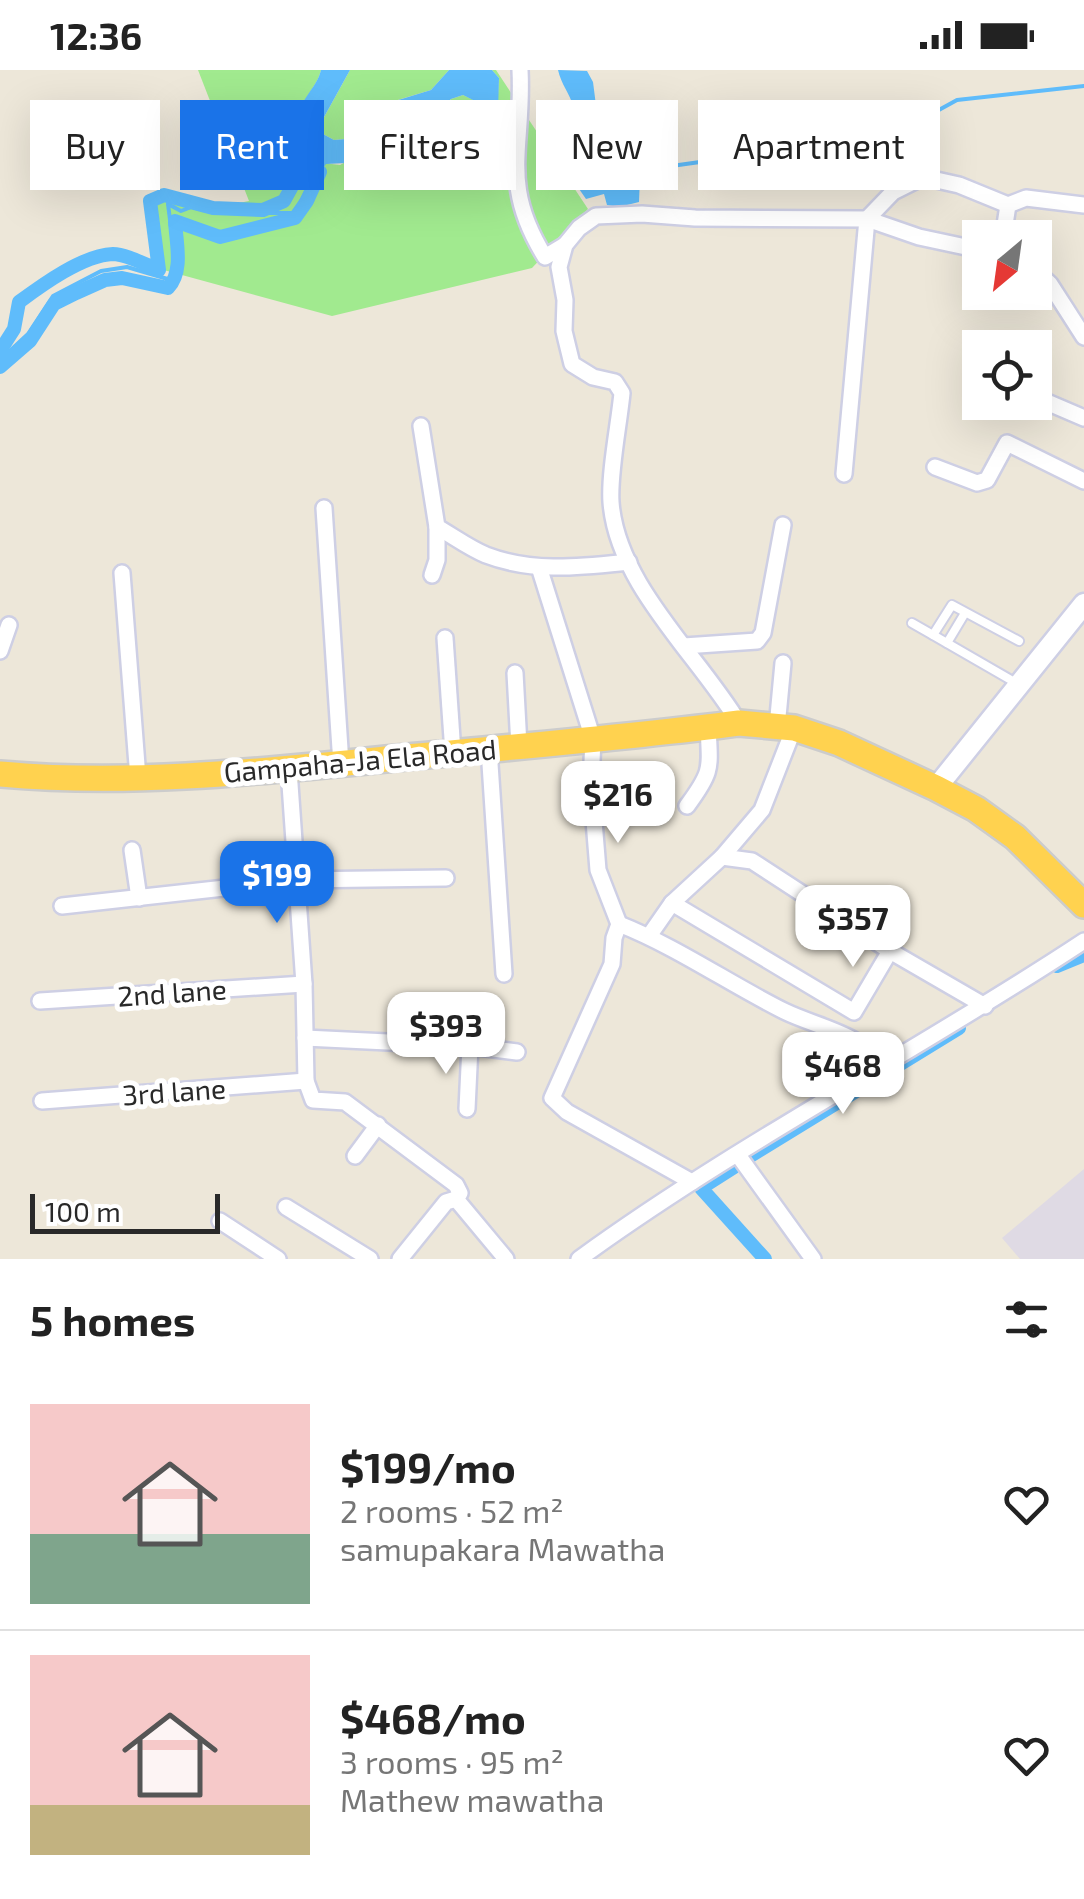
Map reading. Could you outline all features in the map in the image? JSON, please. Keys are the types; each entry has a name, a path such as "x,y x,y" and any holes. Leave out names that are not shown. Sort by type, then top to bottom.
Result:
{"highway":[{"name":"Gampaha-Ja Ela Road","path":"0,774 72,780 289,770 738,723 786,728 868,754 976,809 1015,837 1084,905"}],"street":[{"path":"520,70 517,197 545,257 565,245 596,216 642,214 867,219 919,237 962,246"},
{"path":"844,474 867,219 893,192 923,177 959,185 1008,205 1026,198 1084,206"},
{"path":"1006,220 1008,205"},
{"path":"565,245 558,267 565,300 564,331 572,364 593,377 615,382 622,393 611,502 629,562 684,646 717,686 738,723"},
{"path":"1052,287 1084,337"},
{"path":"1052,404 1084,418"},
{"path":"421,426 437,527 437,560 432,575"},
{"path":"935,467 976,483 987,480 1008,443 1084,481"},
{"path":"324,508 341,764"},
{"path":"684,646 757,641 763,633 783,524"},
{"path":"437,527 483,554 540,567 629,562"},
{"path":"540,567 593,739 591,784 598,870 618,924 612,964 552,1098 567,1112 692,1182"},
{"path":"122,573 138,778"},
{"path":"936,788 1084,604"},
{"path":"0,651 9,625"},
{"path":"445,638 453,753"},
{"path":"649,936 672,902 722,857 762,810 786,728 783,663"},
{"path":"515,673 520,746"},
{"path":"687,806 708,778 708,727"},
{"path":"488,749 504,974"},
{"path":"289,770 304,984 306,1081 313,1100 345,1102 456,1185 460,1193 456,1200 446,1202 400,1259"},
{"path":"132,850 140,898"},
{"path":"722,857 752,861 890,951 985,1006"},
{"path":"62,906 296,880 446,878"},
{"path":"672,902 854,1012 890,951"},
{"path":"618,924 649,936 787,1012 836,1029 875,1054 884,1066"},
{"path":"578,1259 644,1212 985,1006 1084,941"},
{"name":"2nd lane","path":"40,1001 304,984"},
{"path":"305,1038 517,1052"},
{"path":"467,1108 470,1046"},
{"name":"3rd lane","path":"42,1100 306,1081"},
{"path":"355,1156 378,1125"},
{"path":"738,1155 812,1259"},
{"path":"456,1200 506,1259"},
{"path":"286,1207 370,1259"},
{"path":"220,1220 278,1259"}],"lane":[{"path":"932,635 948,607 1019,641"},
{"path":"947,643 966,613"},
{"path":"912,623 1018,684"}],"shaded area":[{"path":"1084,1169 1084,1259 1020,1259 1002,1238"}],"green space":[{"path":"198,70 321,70 305,100 210,100"},
{"path":"350,70 449,70 431,90 398,100 344,100 344,139 334,140 324,135 324,117"},
{"path":"492,70 496,70 516,100 498,100 499,78"},
{"path":"463,95 474,100 450,100 451,99"},
{"path":"516,100 536,130 536,190 575,190 588,209 532,268 332,316 160,269 150,201 163,192 213,208 249,201 245,190 324,190 324,163 344,163 344,190 516,190"}],"water":[{"path":"321,70 350,70 324,117 324,100 304,100"},
{"path":"449,70 492,70 499,78 498,100 473,100 463,95 451,99 398,100 431,90"},
{"path":"558,70 587,71 595,100 570,100"},
{"path":"324,135 334,140 344,139 344,163 324,167"},
{"path":"580,190 639,190 639,202 619,207 607,205 604,194 586,199"}],"waterway":[{"path":"678,165 851,147 897,133 957,100 1084,86"},
{"path":"0,351 14,329 19,302 76,265 113,254 159,270 150,201 164,195 213,208 263,210 284,201 301,170 320,172 295,218 220,237 175,221 178,265 168,288 122,278 105,280 76,293 54,304 30,341 0,367"},
{"path":"0,360 28,334 53,296 101,271 127,267 171,280 175,259 168,204 181,211 194,206 219,213 295,213 306,190"},
{"path":"1057,966 1084,955"},
{"path":"747,1158 959,1028"},
{"path":"734,1167 701,1188 765,1259"}]}
